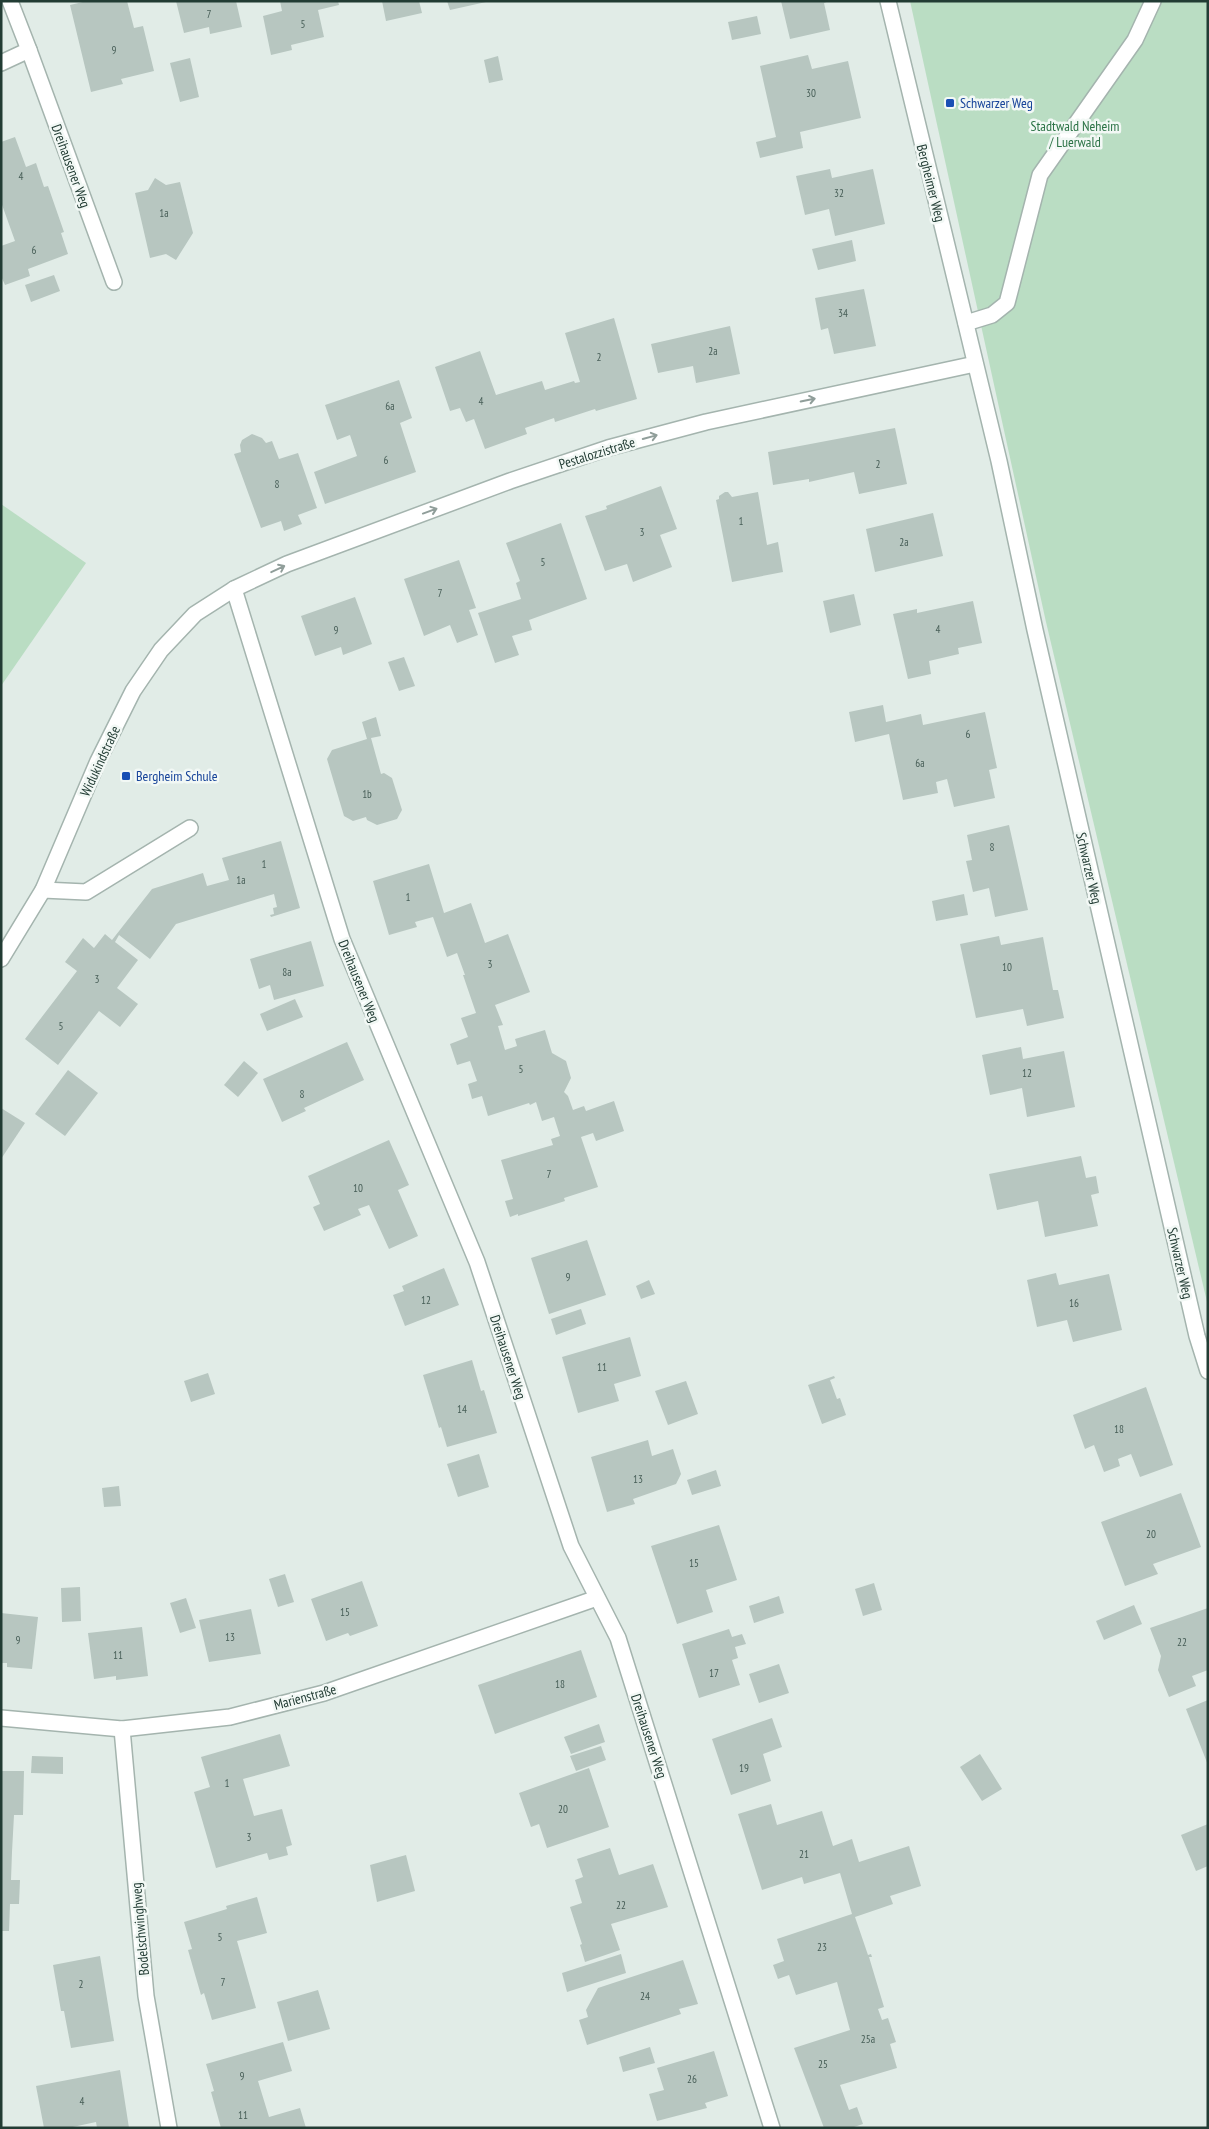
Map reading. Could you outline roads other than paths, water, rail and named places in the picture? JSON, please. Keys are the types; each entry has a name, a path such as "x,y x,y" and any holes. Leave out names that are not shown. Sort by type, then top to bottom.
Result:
{"street":[{"name":"Dreihausener Weg","path":"10,1 114,282"},
{"name":"Bergheimer Weg","path":"888,1 975,364"},
{"path":"966,323 992,315 1007,303 1040,175 1135,40 1154,1"},
{"path":"1,63 29,50"},
{"name":"Pestalozzistraße","path":"234,589 296,561 510,481 608,448 706,422 975,364"},
{"name":"Schwarzer Weg","path":"975,364 999,461 1037,640 1194,1326 1208,1370"},
{"name":"Dreihausener Weg","path":"234,589 342,939 477,1262 571,1546 618,1638 772,2128"},
{"name":"Widukindstraße","path":"1,959 43,890 98,761 133,692 161,650 196,614 234,589"},
{"path":"43,890 86,892 190,828"},
{"name":"Marienstraße","path":"1,1718 122,1729 230,1717 324,1693 597,1598"},
{"name":"Bodelschwinghweg","path":"122,1729 146,1996 169,2128"}],"place":[{"name":"Schwarzer Weg","path":"950,103"},
{"name":"Bergheim Schule","path":"126,776"}],"park label":[{"name":"Stadtwald Neheim / Luerwald","path":"1075,134"}]}
